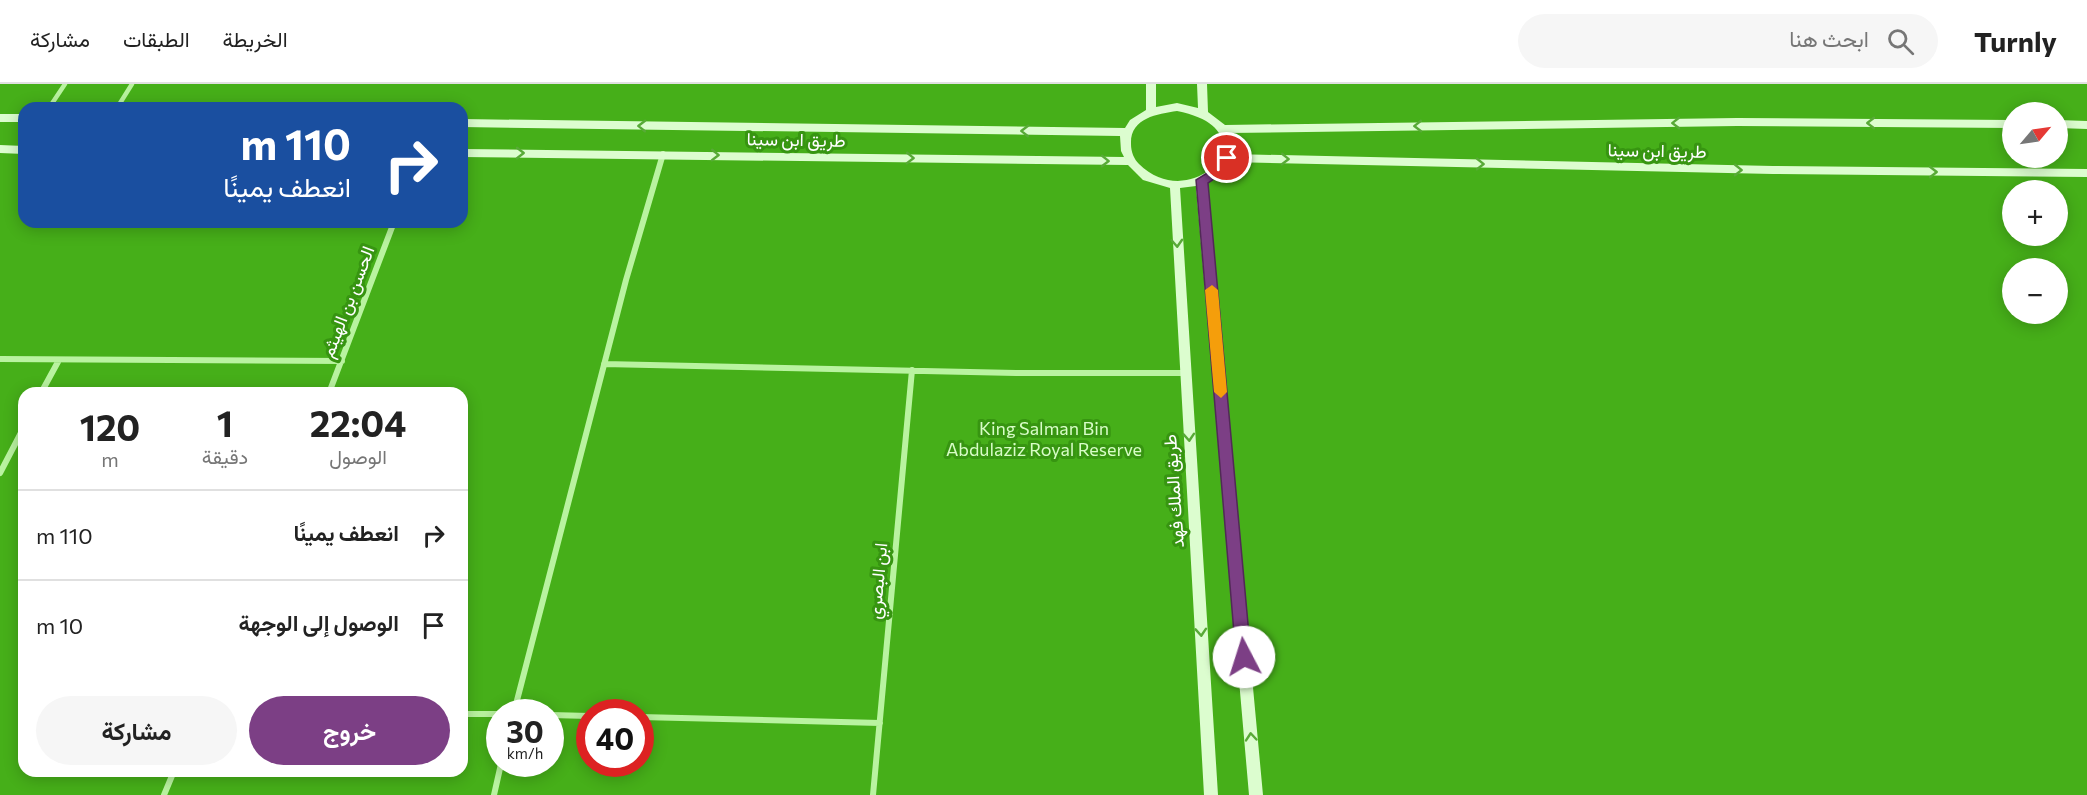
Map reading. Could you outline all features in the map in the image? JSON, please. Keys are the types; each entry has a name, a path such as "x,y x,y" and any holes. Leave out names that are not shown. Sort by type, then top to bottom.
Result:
{"main road":[{"path":"1151,84 1151,111"},
{"path":"1202,84 1203,114"},
{"path":"1177,107 1203,114 1222,129 1228,148 1227,158 1213,175 1202,180 1175,184 1148,177 1130,162 1125,152 1124,142 1126,132 1132,123 1151,111 1177,107"},
{"path":"0,118 18,118"},
{"name":"طريق ابن سينا","path":"1222,129 1737,122 2002,124"},
{"name":"طريق ابن سينا","path":"468,123 1126,132"},
{"path":"2068,124 2087,125"},
{"path":"0,150 18,150"},
{"name":"طريق ابن سينا","path":"468,153 1130,162"},
{"name":"طريق ابن سينا","path":"1227,158 1773,170 2087,173"},
{"path":"1202,180 1256,795"},
{"name":"طريق الملك فهد","path":"1175,184 1211,795"}],"street":[{"path":"517,699 604,364 663,154"},
{"name":"الحسن بن الهيثم","path":"331,387 392,228"},
{"path":"0,359 342,361"},
{"path":"45,387 59,360"},
{"path":"604,364 1185,373"},
{"name":"ابن البصري","path":"873,795 912,370"},
{"path":"0,473 18,438"},
{"path":"468,714 486,714"},
{"path":"654,717 880,723"},
{"path":"164,795 172,777"},
{"path":"494,795 498,777"}],"lane":[{"path":"53,102 65,84"},
{"path":"121,102 132,84"}],"green space":[{"name":"King Salman Bin Abdulaziz Royal Reserve","path":"0,84 2087,84 2087,795 0,795"}],"slow traffic":[{"path":"1212,290 1221,392"}],"route":[{"path":"1227,158 1213,175 1202,180 1244,657"}]}
